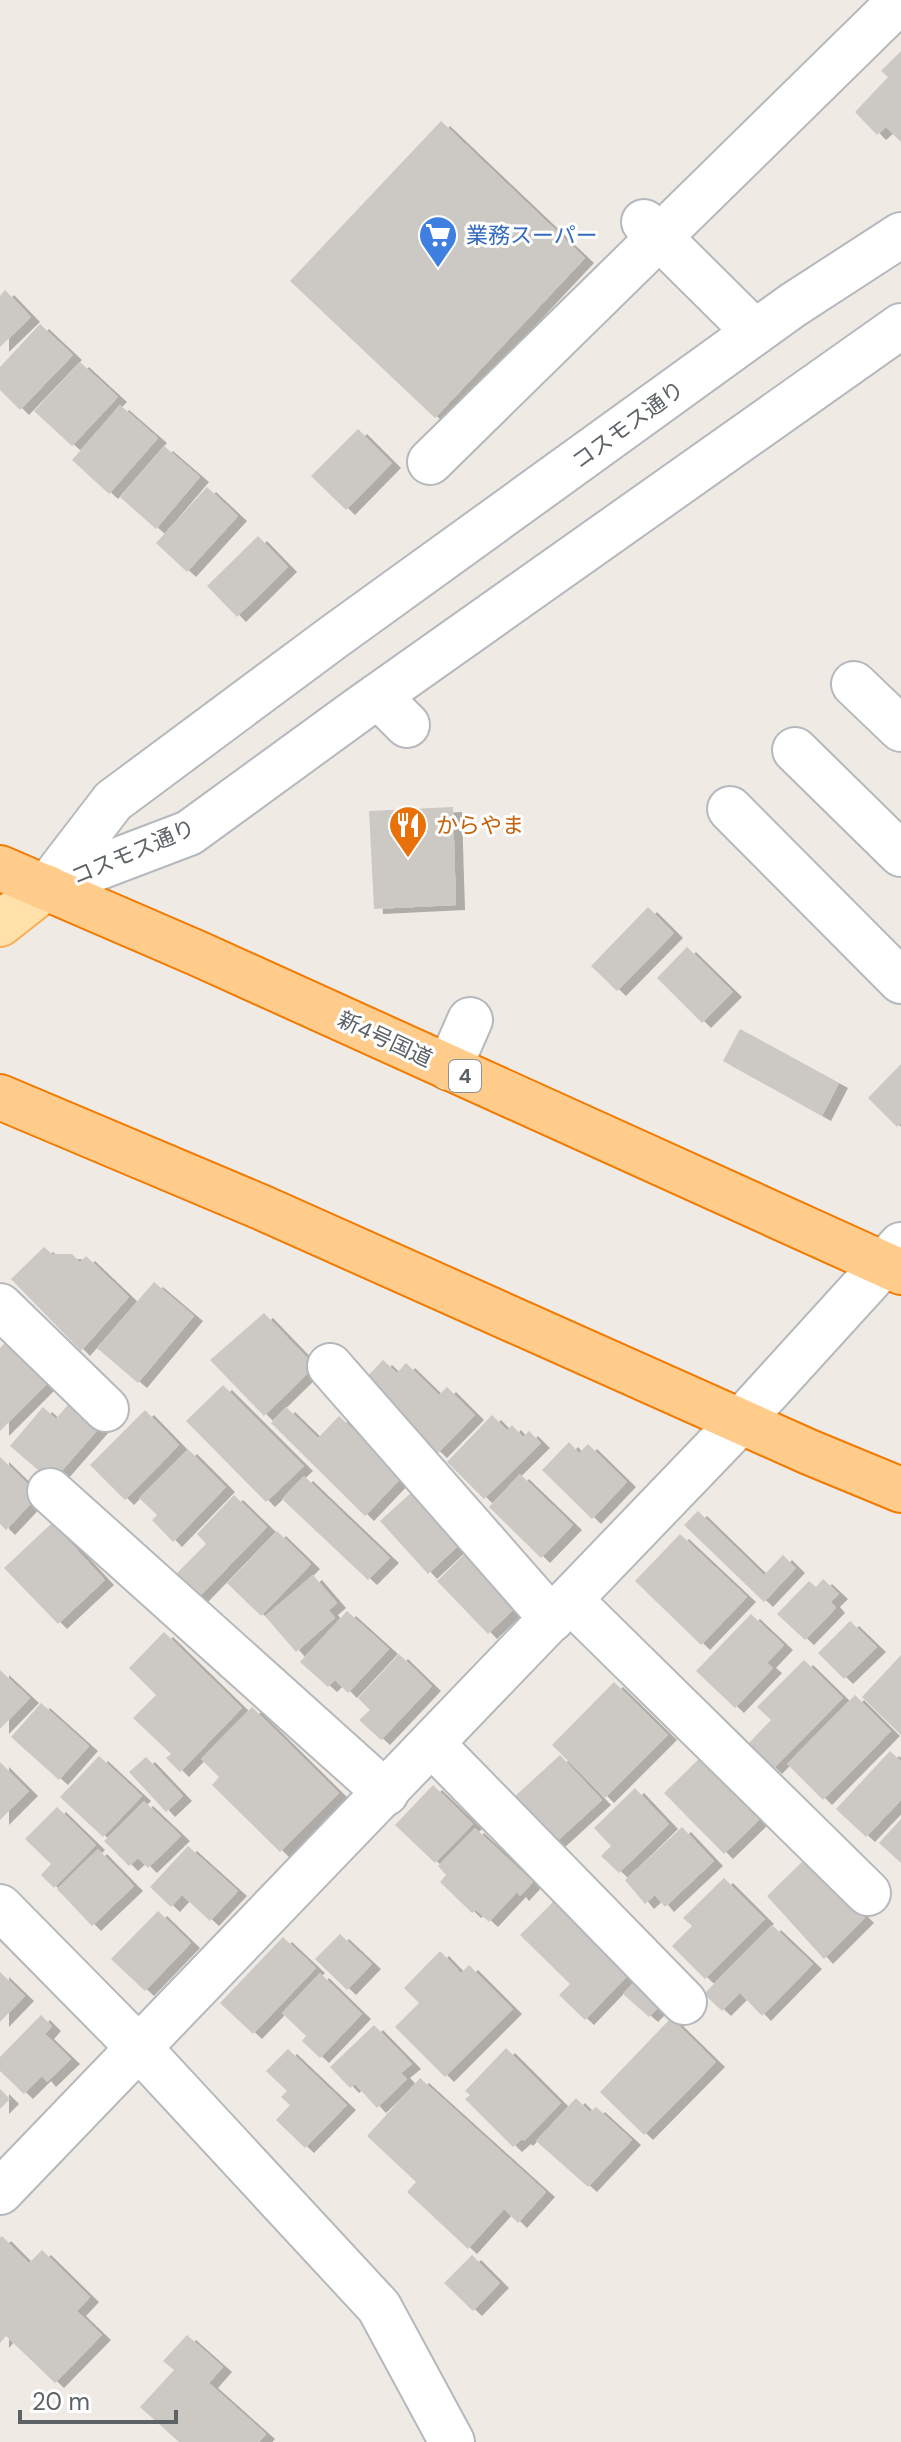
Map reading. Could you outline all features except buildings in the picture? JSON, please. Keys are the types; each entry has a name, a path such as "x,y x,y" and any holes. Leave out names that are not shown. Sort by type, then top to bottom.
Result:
{"highway":[{"name":"新4号国道","path":"0,868 199,954 449,1068 895,1261"},
{"path":"0,1097 263,1208 901,1490"}],"main road":[{"path":"0,924 47,887"}],"street":[{"path":"430,462 652,230 901,0"},
{"path":"652,230 755,332"},
{"name":"コスモス通り","path":"47,887 113,801 347,627 755,332 901,235"},
{"name":"コスモス通り","path":"47,887 189,833 393,710 901,326"},
{"path":"854,684 901,729"},
{"path":"795,750 901,854"},
{"path":"730,809 901,981"},
{"path":"449,1068 470,1020"},
{"path":"0,2192 895,1261"},
{"path":"0,1306 106,1409"},
{"path":"330,1366 561,1610 868,1893"},
{"path":"50,1491 386,1793"},
{"path":"432,1744 684,2002"},
{"path":"0,1907 140,2049 379,2307 452,2442"}],"place":[{"name":"業務スーパー","path":"438,269"},
{"name":"からやま","path":"408,859"}]}
